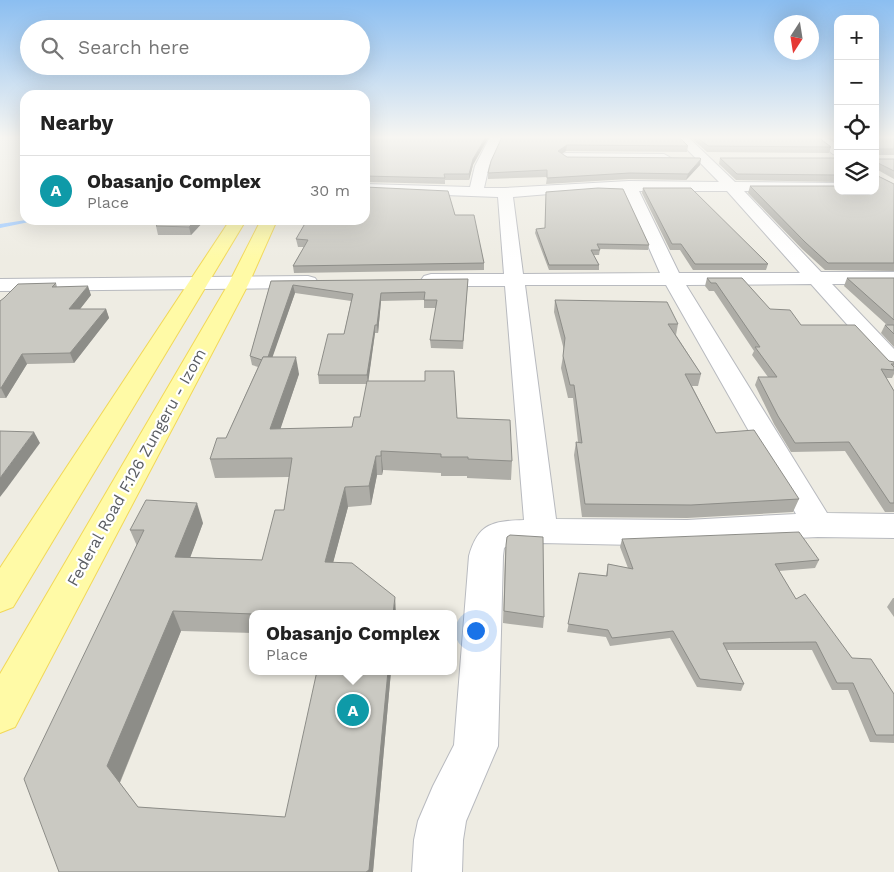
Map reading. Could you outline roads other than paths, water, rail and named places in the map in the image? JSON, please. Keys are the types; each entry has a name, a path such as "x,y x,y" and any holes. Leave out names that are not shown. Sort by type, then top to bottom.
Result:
{"main road":[{"path":"0,597 235,225"},
{"name":"Federal Road F.126 Zungeru - Izom","path":"0,713 239,283 268,225"}],"street":[{"path":"476,192 479,178"},
{"path":"722,178 894,363"},
{"path":"629,186 672,278 818,525"},
{"path":"370,188 504,193 558,187 834,187"},
{"path":"504,193 541,531"},
{"path":"416,280 514,278 894,278"},
{"path":"0,285 327,281"},
{"path":"437,872 442,821 470,764 476,746 486,556 489,542 500,534 541,531 653,533 818,525 894,526"}],"waterway":[{"path":"0,226 20,223"}],"place":[{"name":"Obasanjo Complex","path":"353,710"}]}
